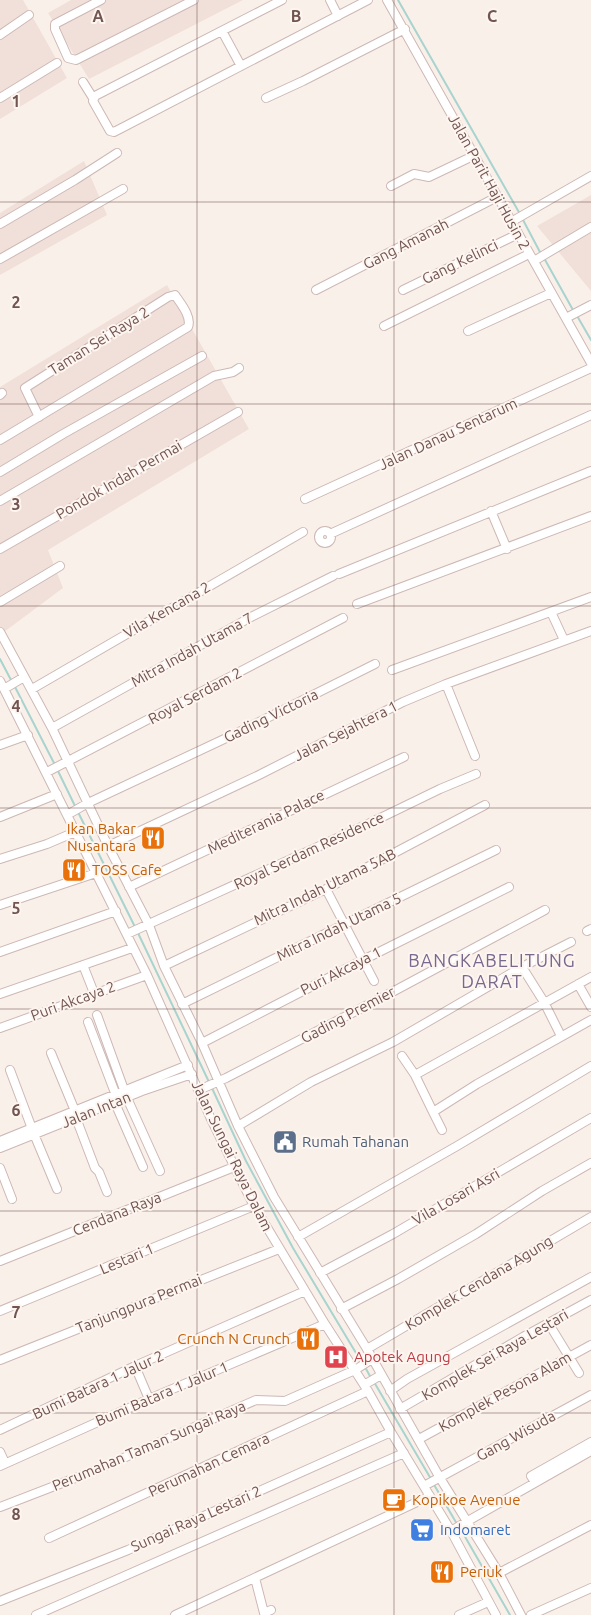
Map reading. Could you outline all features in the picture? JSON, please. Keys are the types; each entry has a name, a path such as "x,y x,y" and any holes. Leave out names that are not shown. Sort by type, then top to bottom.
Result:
{"street":[{"path":"102,0 54,24 54,29 68,58 76,60 194,0"},
{"path":"92,98 282,0"},
{"path":"330,0 338,16"},
{"path":"83,82 110,131 114,132 368,0"},
{"name":"Jalan Parit Haji Husin 2","path":"387,0 405,29 497,197 517,218 518,234 538,256 552,293 591,363"},
{"path":"0,35 29,15"},
{"path":"266,98 405,29"},
{"path":"222,30 241,66"},
{"path":"0,98 57,63"},
{"path":"0,224 117,153"},
{"path":"391,186 414,174 429,177 473,156"},
{"path":"517,218 591,176"},
{"path":"0,260 122,189"},
{"name":"Gang Amanah","path":"316,290 497,197"},
{"path":"384,326 538,256 591,227"},
{"name":"Gang Kelinci","path":"403,290 518,234"},
{"path":"468,331 552,293"},
{"name":"Taman Sei Raya 2","path":"0,440 39,417 189,325 188,316 175,295 168,297 25,388 39,417"},
{"path":"567,317 591,305"},
{"path":"0,472 63,434 202,356"},
{"path":"0,501 214,376 233,372 239,368"},
{"name":"Jalan Danau Sentarum","path":"305,499 591,368"},
{"name":"Pondok Indah Permai","path":"0,548 238,412"},
{"path":"330,534 591,415"},
{"name":"Mitra Indah Utama 7","path":"52,728 251,618 336,575 591,471"},
{"path":"491,511 507,548"},
{"path":"357,604 591,516"},
{"name":"Vila Kencana 2","path":"32,689 303,532"},
{"path":"0,602 60,566"},
{"path":"392,670 591,597"},
{"path":"551,612 564,640"},
{"name":"Royal Serdam 2","path":"49,771 343,618"},
{"name":"Jalan Sejahtera 1","path":"108,846 259,775 403,702 446,684 591,631"},
{"path":"0,632 22,679 32,689 52,728 202,1043 238,1126 274,1197 367,1349 369,1361 390,1391 440,1478 499,1573 520,1615"},
{"name":"Gading Victoria","path":"68,814 375,664"},
{"path":"4,690 22,679"},
{"name":"Jalan Sungai Raya Dalam","path":"0,681 49,771 57,794 75,832 129,933 132,948 201,1090 234,1167 254,1206 325,1324 367,1387 391,1432 430,1496 453,1530 496,1615"},
{"path":"446,684 475,756"},
{"path":"0,745 28,735"},
{"name":"Mediterania Palace","path":"129,887 404,757"},
{"name":"Royal Serdam Residence","path":"129,933 476,774"},
{"path":"0,817 57,794"},
{"name":"Mitra Indah Utama 5AB","path":"164,966 326,888 485,805"},
{"path":"0,859 47,844 75,832"},
{"name":"Mitra Indah Utama 5","path":"182,1004 496,850"},
{"path":"0,905 96,873"},
{"name":"Puri Akcaya 1","path":"202,1043 509,887"},
{"path":"326,888 374,981"},
{"name":"Gading Premier","path":"201,1090 383,998 545,910"},
{"path":"0,952 116,911"},
{"path":"238,1126 311,1082 392,1042 522,967 571,942"},
{"name":"Puri Akcaya 2","path":"0,994 132,948"},
{"path":"83,966 94,993"},
{"path":"522,967 544,1002 561,1036"},
{"name":"Puri Akcaya 2","path":"0,1028 146,974"},
{"path":"415,1075 591,977"},
{"path":"578,984 591,1007"},
{"path":"97,1015 126,1095 160,1171"},
{"path":"433,1112 477,1084 591,1020"},
{"path":"88,1022 116,1100 144,1167"},
{"path":"50,1053 76,1115 95,1168 99,1172 107,1192"},
{"path":"402,1056 415,1075 442,1130"},
{"path":"0,1141 33,1131 116,1100 188,1066"},
{"path":"298,1237 457,1146 591,1066"},
{"path":"10,1070 57,1189"},
{"name":"Jalan Intan","path":"126,1095 192,1074"},
{"name":"Vila Losari Asri","path":"320,1273 393,1234 591,1118"},
{"path":"0,1148 33,1131"},
{"path":"341,1309 476,1234 591,1162"},
{"name":"Cendana Raya","path":"0,1261 234,1167"},
{"path":"0,1168 12,1199"},
{"name":"Lestari 1","path":"0,1311 254,1206"},
{"name":"Komplek Cendana Agung","path":"367,1349 591,1217"},
{"name":"Tanjungpura Permai","path":"0,1360 279,1249"},
{"path":"390,1391 407,1379 591,1277"},
{"name":"Bumi Batara 1 Jalur 2","path":"0,1430 135,1366 305,1291"},
{"name":"Komplek Sei Raya Lestari","path":"400,1409 523,1337 591,1300"},
{"name":"Bumi Batara 1 Jalur 1","path":"2,1464 325,1324"},
{"path":"549,1324 579,1373"},
{"name":"Komplek Pesona Alam","path":"419,1439 591,1345"},
{"name":"Perumahan Taman Sungai Raya","path":"0,1507 96,1470 256,1400 285,1401 356,1370 369,1361"},
{"path":"135,1366 149,1399"},
{"name":"Perumahan Cemara","path":"49,1538 367,1387 379,1376"},
{"name":"Gang Wisuda","path":"425,1486 591,1395"},
{"name":"Sungai Raya Lestari 2","path":"0,1601 128,1550 391,1432"},
{"path":"535,1482 531,1476 591,1442"},
{"path":"453,1530 591,1451"},
{"path":"0,1452 2,1464"},
{"path":"36,1615 404,1453"},
{"path":"175,1615 430,1496"},
{"path":"499,1573 591,1524"},
{"path":"255,1578 265,1613"},
{"path":"532,1615 591,1588"},
{"path":"459,1615 488,1602"}],"shaded area":[{"path":"0,0 23,0 67,78 0,119"},
{"path":"71,0 243,0 89,79 48,13"},
{"path":"84,161 107,215 0,275 0,213"},
{"path":"591,195 591,291 537,226"},
{"path":"167,285 249,429 48,550 63,588 0,635 0,387"}],"waterway":[{"path":"398,0 520,214"},
{"path":"522,218 541,254"},
{"path":"544,258 573,310"},
{"path":"576,314 591,340"},
{"path":"0,659 11,680"},
{"path":"14,685 55,765"},
{"path":"57,769 76,808"},
{"path":"78,812 136,929"},
{"path":"138,933 209,1082"},
{"path":"211,1086 246,1161 293,1248 362,1363"},
{"path":"365,1367 371,1378"},
{"path":"374,1382 431,1479"},
{"path":"433,1483 457,1524"},
{"path":"460,1528 510,1615"}],"place":[{"name":"Ikan Bakar Nusantara","path":"153,838"},
{"name":"TOSS Cafe","path":"74,870"},
{"name":"Rumah Tahanan","path":"285,1142"},
{"name":"Crunch N Crunch","path":"308,1339"},
{"name":"Apotek Agung","path":"336,1357"},
{"name":"Kopikoe Avenue","path":"394,1500"},
{"name":"Indomaret","path":"422,1530"},
{"name":"Periuk","path":"442,1572"}],"district":[{"name":"BANGKABELITUNG DARAT","path":"492,971"}]}
